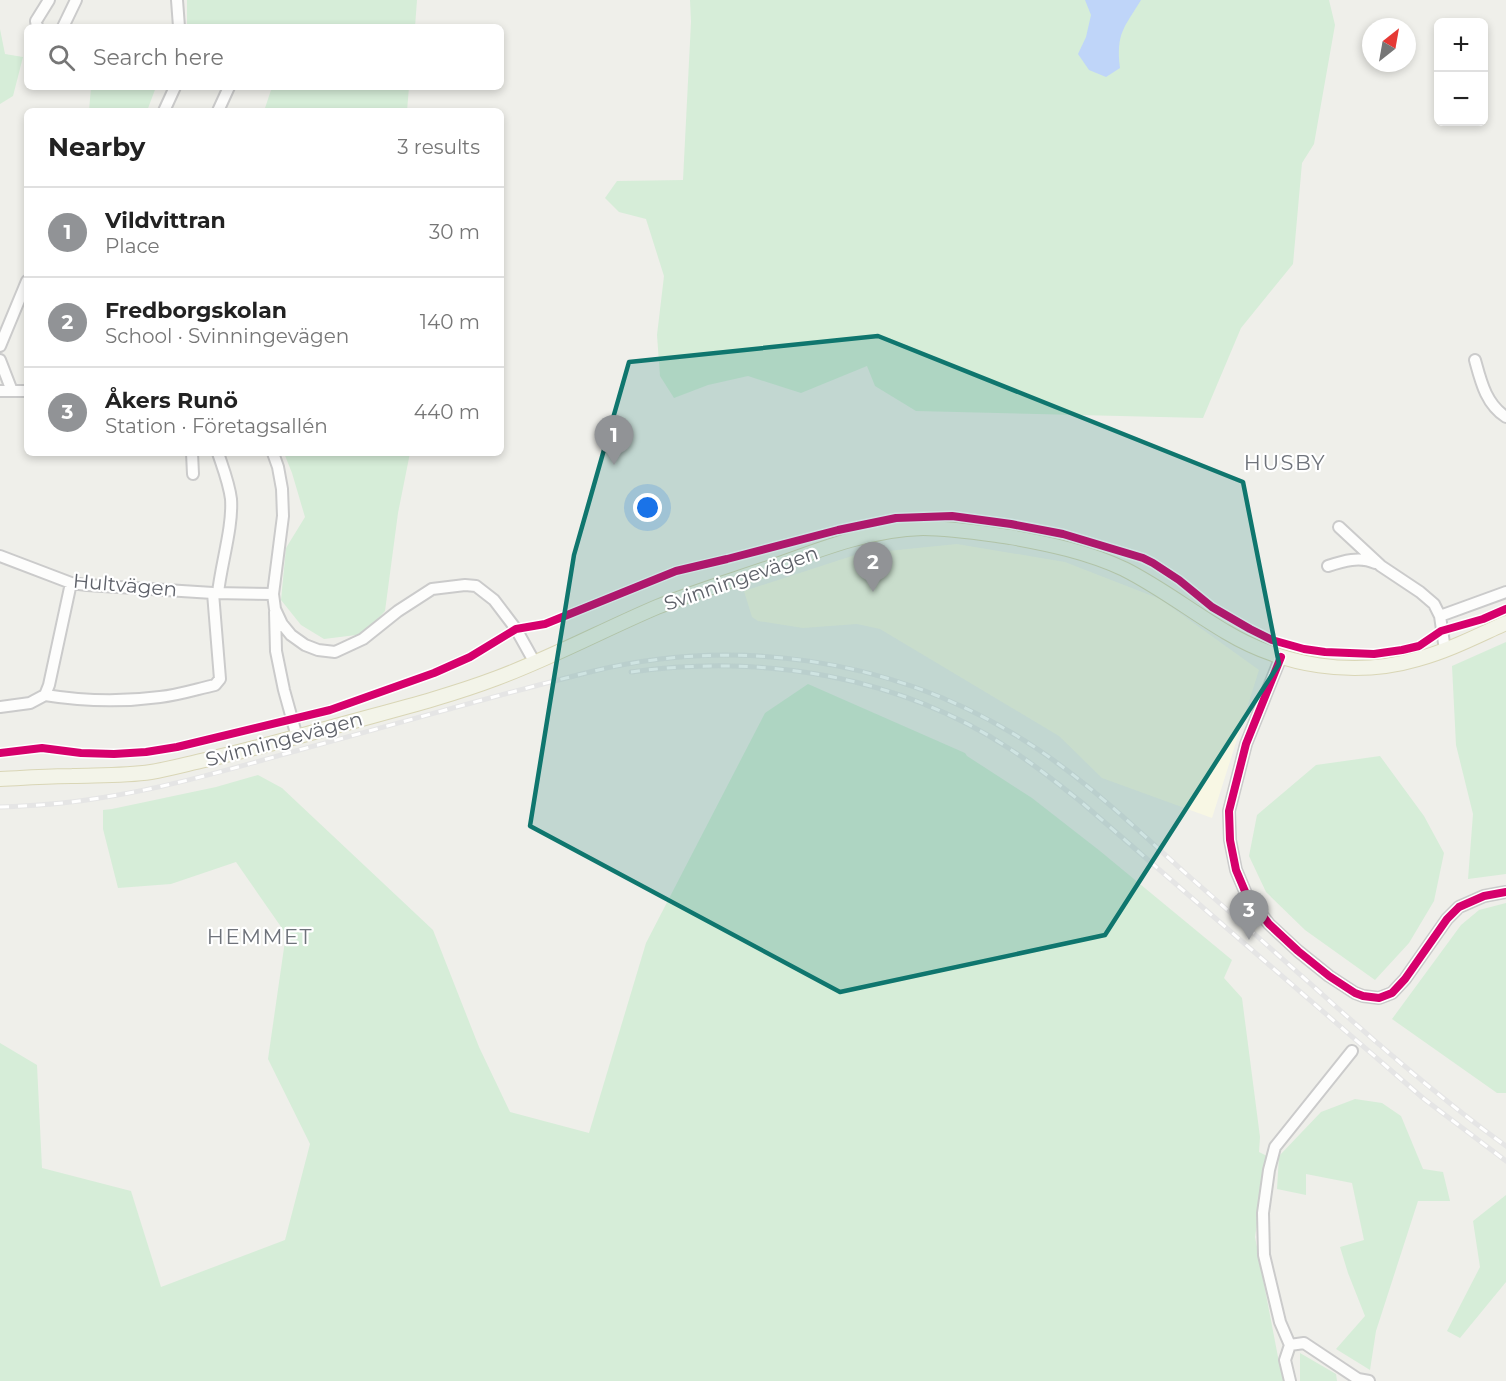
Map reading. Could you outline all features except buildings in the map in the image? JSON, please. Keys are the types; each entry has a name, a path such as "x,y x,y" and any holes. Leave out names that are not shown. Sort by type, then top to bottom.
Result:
{"main road":[{"name":"Svinningevägen","path":"0,779 118,776 155,772 257,748 449,694 494,679 535,663 658,606 851,540 880,533 922,528 994,535 1088,554 1146,581 1240,640 1281,657 1322,666 1376,667 1403,663 1445,650 1506,623"}],"street":[{"path":"36,24 36,21 49,0"},
{"path":"64,24 76,0"},
{"path":"177,0 178,24"},
{"path":"165,108 173,90"},
{"path":"219,108 228,90"},
{"path":"0,346 24,288"},
{"path":"0,360 12,391"},
{"path":"1475,360 1482,386 1496,410 1506,417"},
{"path":"0,391 24,391"},
{"path":"192,456 193,474"},
{"path":"45,694 64,698 120,700 162,697 215,685 220,679 215,593 231,515 231,498 219,456"},
{"path":"274,456 282,489 283,516 273,594 276,651 297,737"},
{"path":"1339,527 1381,566"},
{"name":"Hultvägen","path":"0,556 70,583 215,593 273,594"},
{"path":"1328,566 1345,561 1369,560 1425,595 1434,604 1440,616 1445,650"},
{"path":"0,707 30,703 45,694 49,686 70,583"},
{"path":"275,609 282,624 291,635 305,645 318,650 335,652 363,639 398,611 432,589 476,586 494,600 516,629 535,663"},
{"path":"1440,616 1506,592"},
{"path":"1281,657 1245,744 1229,811 1230,840 1236,870 1246,896 1269,924 1298,951 1344,987 1363,996 1379,998 1392,993 1405,979 1447,919 1459,907 1484,896 1506,892"},
{"path":"1290,1381 1285,1360 1290,1345 1280,1322 1264,1255 1263,1213 1269,1170 1275,1147 1352,1051"},
{"path":"1290,1345 1304,1343 1359,1379 1369,1381"}],"highlighted area":[{"path":"878,336 1243,482 1279,664 1105,935 840,992 530,826 574,555 629,362"}],"shaded area":[{"path":"187,0 417,0 415,24 187,24"},
{"path":"690,0 1329,0 1335,25 1314,144 1302,163 1293,264 1241,328 1203,418 916,411 875,386 867,366 801,393 748,376 708,385 674,398 660,376 657,335 664,276 646,219 619,212 605,198 617,181 683,180 691,22"},
{"path":"0,29 5,54 23,57 13,96 0,104"},
{"path":"91,90 155,90 148,108 89,108"},
{"path":"271,90 409,90 407,108 265,108"},
{"path":"285,456 409,456 398,513 385,611 364,634 324,639 301,625 281,600 286,548 305,517"},
{"path":"957,544 1065,562 1160,599 1259,670 1212,818 1102,778 1059,736 880,629 857,624 803,628 758,621 752,617 744,591 858,554"},
{"path":"1506,642 1506,874 1468,879 1473,814 1456,745 1452,666"},
{"path":"808,684 965,753 1032,798 1232,960 1224,978 1242,998 1260,1137 1259,1152 1267,1156 1255,1237 1278,1357 1285,1381 0,1381 0,1043 37,1065 42,1168 131,1191 161,1287 285,1240 310,1144 268,1059 286,934 236,862 171,884 118,888 103,829 103,810 216,787 258,775 282,788 433,930 479,1047 510,1112 589,1133 646,943 765,713"},
{"path":"1380,756 1424,816 1444,853 1434,901 1409,943 1375,980 1305,930 1266,892 1249,856 1257,815 1316,765"},
{"path":"1506,903 1506,1093 1497,1093 1392,1019 1461,925 1479,910"},
{"path":"1355,1099 1382,1103 1401,1116 1423,1169 1443,1172 1450,1201 1418,1201 1376,1331 1370,1370 1336,1349 1365,1316 1340,1247 1364,1240 1352,1183 1306,1174 1306,1195 1277,1189 1279,1156 1321,1112"},
{"path":"1506,1195 1506,1282 1460,1338 1447,1331 1480,1267 1473,1221"},
{"path":"1300,1353 1336,1374 1337,1381 1300,1381"}],"water":[{"path":"1085,0 1141,0 1120,38 1120,68 1106,77 1089,70 1078,54 1086,37 1091,15"}],"railway":[{"path":"0,807 81,801 171,784 557,680 647,661 701,656 755,656 809,661 862,671 914,687 964,707 1012,733 1058,763 1122,816 1390,1054 1506,1146"},
{"path":"631,672 680,667 730,666 779,669 828,676 875,687 922,703 967,724 1019,755 1080,801 1424,1099 1506,1161"}],"cycle path":[{"path":"0,753 42,748 81,753 146,752 177,747 330,710 434,673 470,657 516,629 545,624 676,571 838,530 896,518 952,516 1011,524 1063,534 1143,558 1179,580 1212,607 1250,629 1272,640 1304,649 1374,654 1402,650 1419,646 1441,631 1483,619 1506,609"},
{"path":"1281,657 1246,744 1229,811 1230,840 1236,870 1247,896 1269,924 1329,976 1355,993 1379,998 1392,993 1405,979 1447,919 1459,907 1484,896 1506,892"}],"place":[{"name":"Vildvittran","path":"614,465"},
{"name":"Fredborgskolan","path":"873,592"},
{"name":"Åkers Runö","path":"1249,940"}],"district":[{"name":"HUSBY","path":"1285,462"},
{"name":"HEMMET","path":"260,936"}]}
